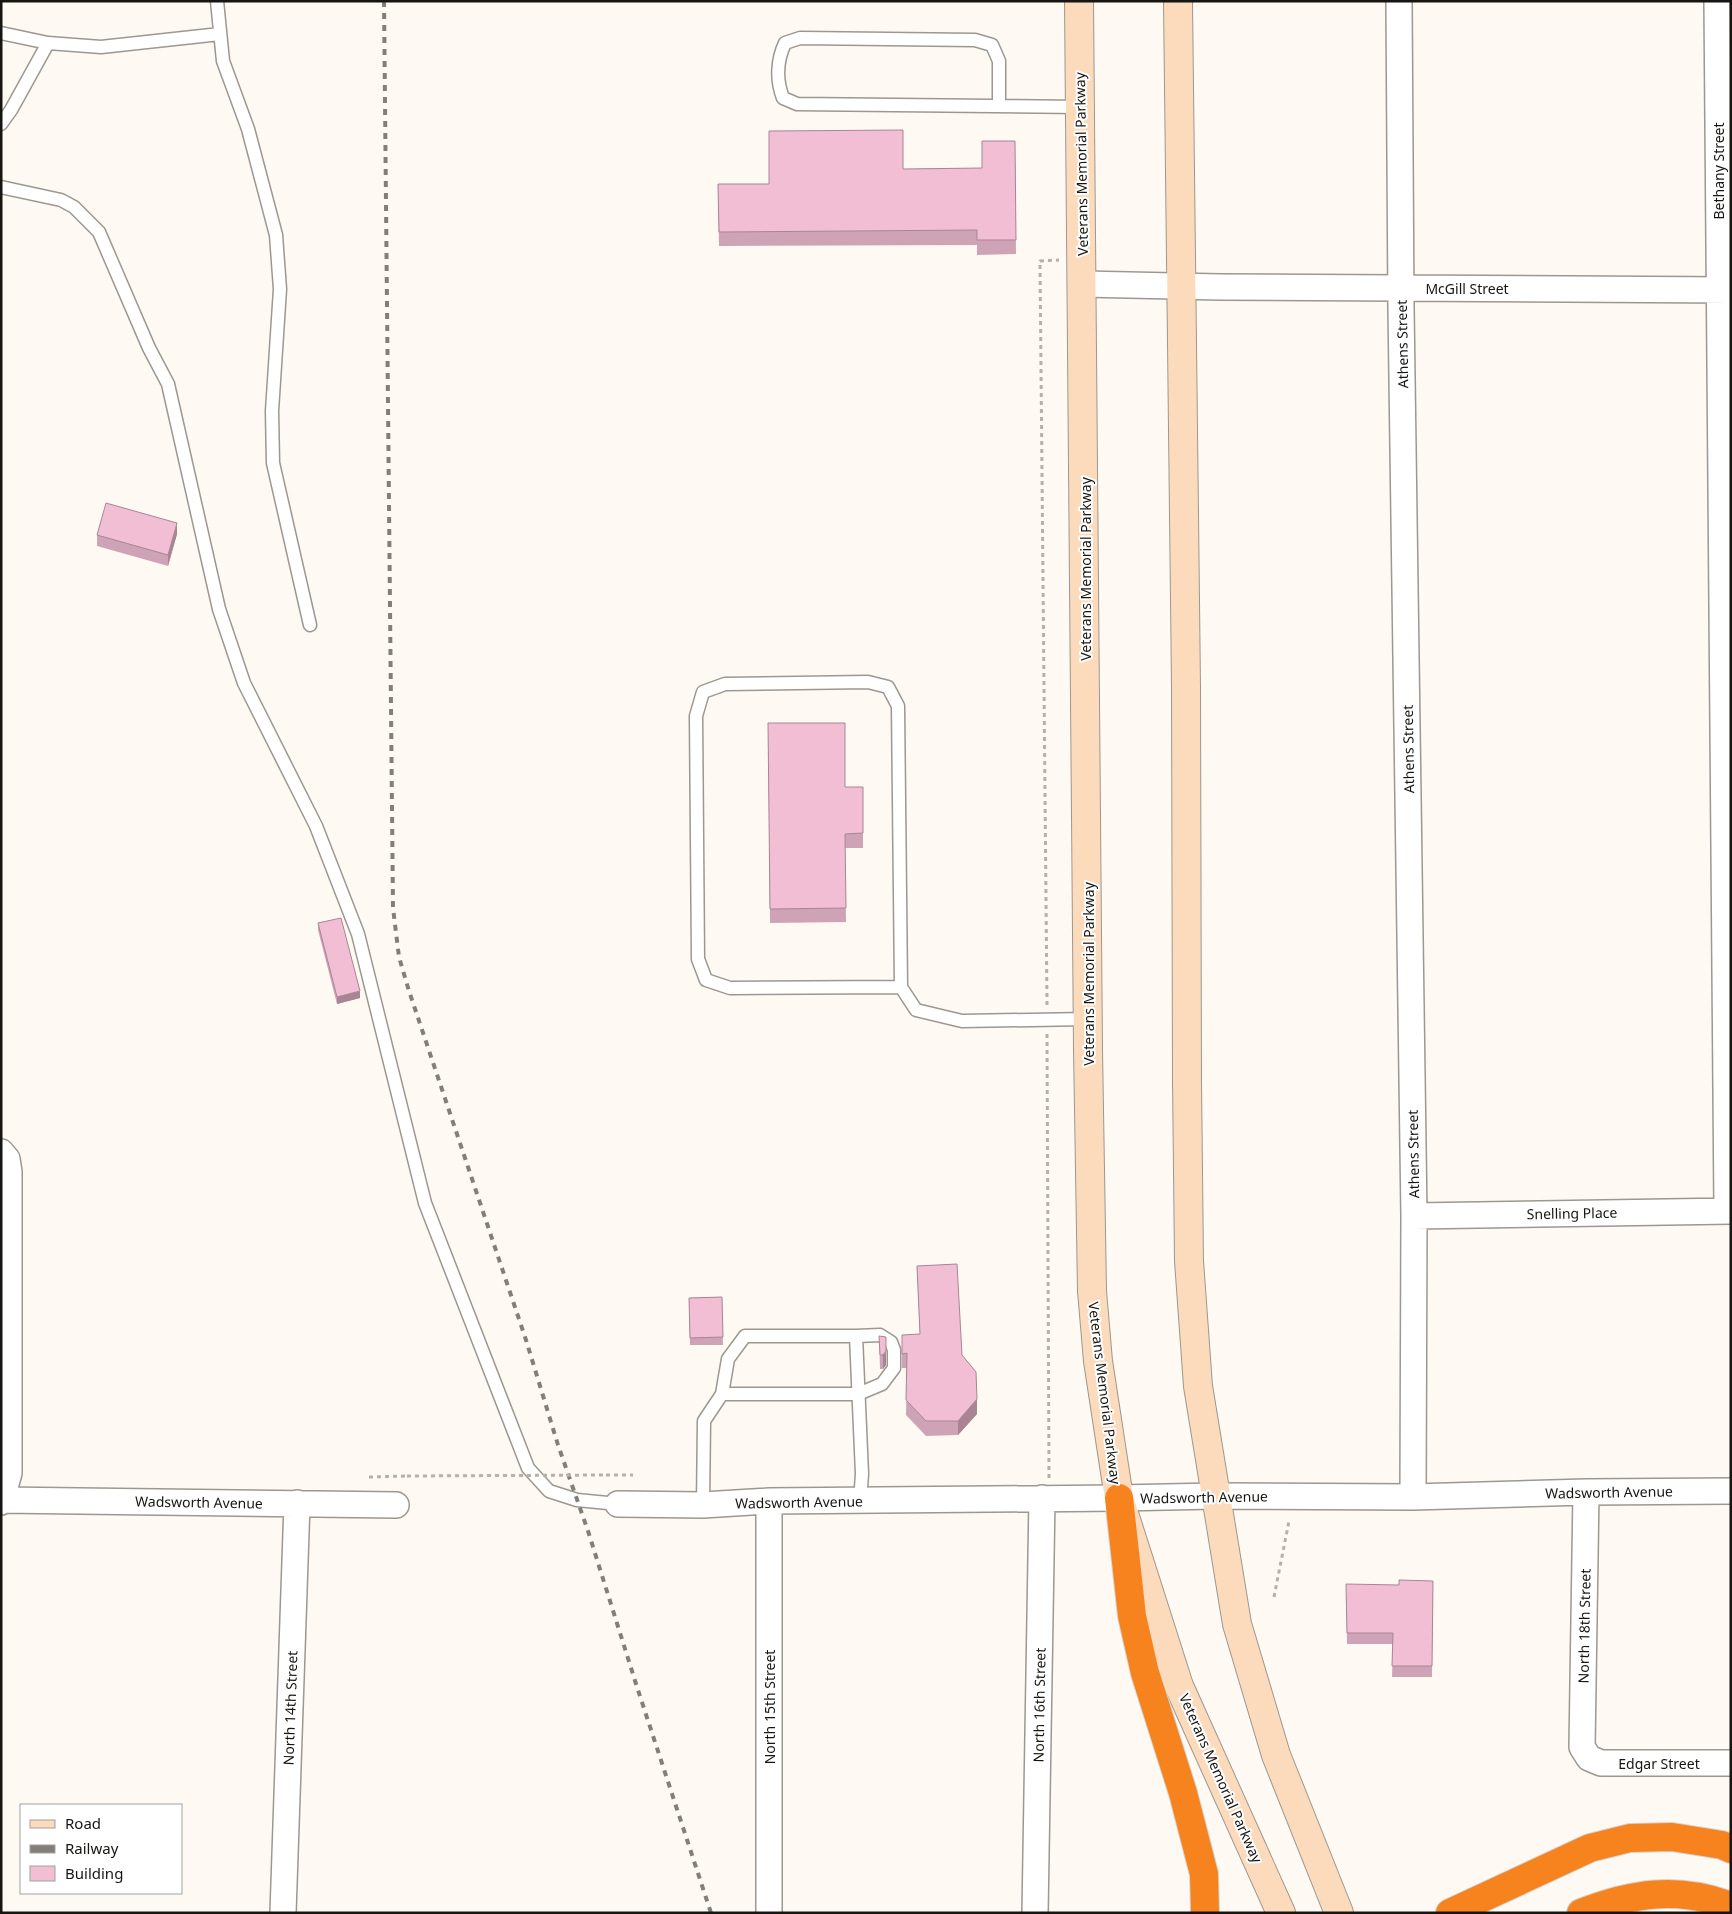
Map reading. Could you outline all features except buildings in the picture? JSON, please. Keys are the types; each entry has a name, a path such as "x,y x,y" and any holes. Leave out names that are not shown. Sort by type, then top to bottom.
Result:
{"highway":[{"path":"1119,1498 1132,1616 1148,1682 1182,1793 1204,1874 1205,1913"},
{"path":"1450,1913 1590,1848 1630,1838 1672,1837 1722,1845 1731,1849"},
{"path":"1581,1913 1611,1901 1646,1894 1689,1895 1716,1900 1731,1906"}],"street":[{"name":"Veterans Memorial Parkway","path":"1079,1 1088,1019 1092,1291 1098,1361 1119,1498 1179,1686 1281,1913"},
{"path":"1178,1 1186,686 1187,1081 1190,1261 1198,1386 1237,1624 1276,1755 1339,1913"},
{"name":"Athens Street","path":"1399,1 1401,288 1414,1216 1413,1497"},
{"name":"Bethany Street","path":"1717,1 1725,290 1729,1211"},
{"name":"McGill Street","path":"1082,284 1180,287 1725,290"},
{"path":"1,1152 7,1159 9,1172 9,1473 2,1500"},
{"name":"Snelling Place","path":"1414,1216 1729,1211"},
{"name":"Wadsworth Avenue","path":"618,1504 703,1505 770,1500 1215,1496 1413,1497 1586,1492 1731,1491"},
{"name":"North 18th Street","path":"1586,1492 1582,1747 1589,1758"},
{"name":"North 16th Street","path":"1035,1913 1042,1498"},
{"name":"Wadsworth Avenue","path":"2,1500 396,1505"},
{"name":"North 15th Street","path":"769,1913 770,1500"},
{"name":"North 14th Street","path":"283,1913 297,1503"},
{"name":"Edgar Street","path":"1589,1758 1601,1763 1731,1763"}],"lane":[{"path":"217,1 223,61 248,129 276,235 280,289 272,412 273,463 310,626"},
{"path":"1,33 48,43 101,47 220,34"},
{"path":"999,106 999,61 992,45 975,40 800,38 785,43 779,54 778,86 783,98 797,104 1080,107"},
{"path":"1,124 11,110 48,43"},
{"path":"1,187 61,200 74,207 99,232 149,348 168,384 219,609 244,683 316,826 358,934 426,1203 528,1468 549,1491 577,1500 618,1504"},
{"path":"901,987 730,988 706,980 698,959 697,940 696,716 703,692 725,684 868,682 888,687 898,706 901,987 916,1010 962,1021 1088,1019"},
{"path":"703,1505 704,1421 722,1394 728,1359 745,1336 880,1335 891,1342 894,1350 894,1368 882,1384 858,1394 722,1394"},
{"path":"856,1336 862,1474 860,1500"}],"path":[{"path":"1042,1498 1050,1474 1040,261 1067,260"},
{"path":"369,1477 633,1475"},
{"path":"1274,1597 1290,1521"}],"railway":[{"path":"384,1 393,908 399,957 526,1340 558,1445 588,1531 711,1913"}]}
